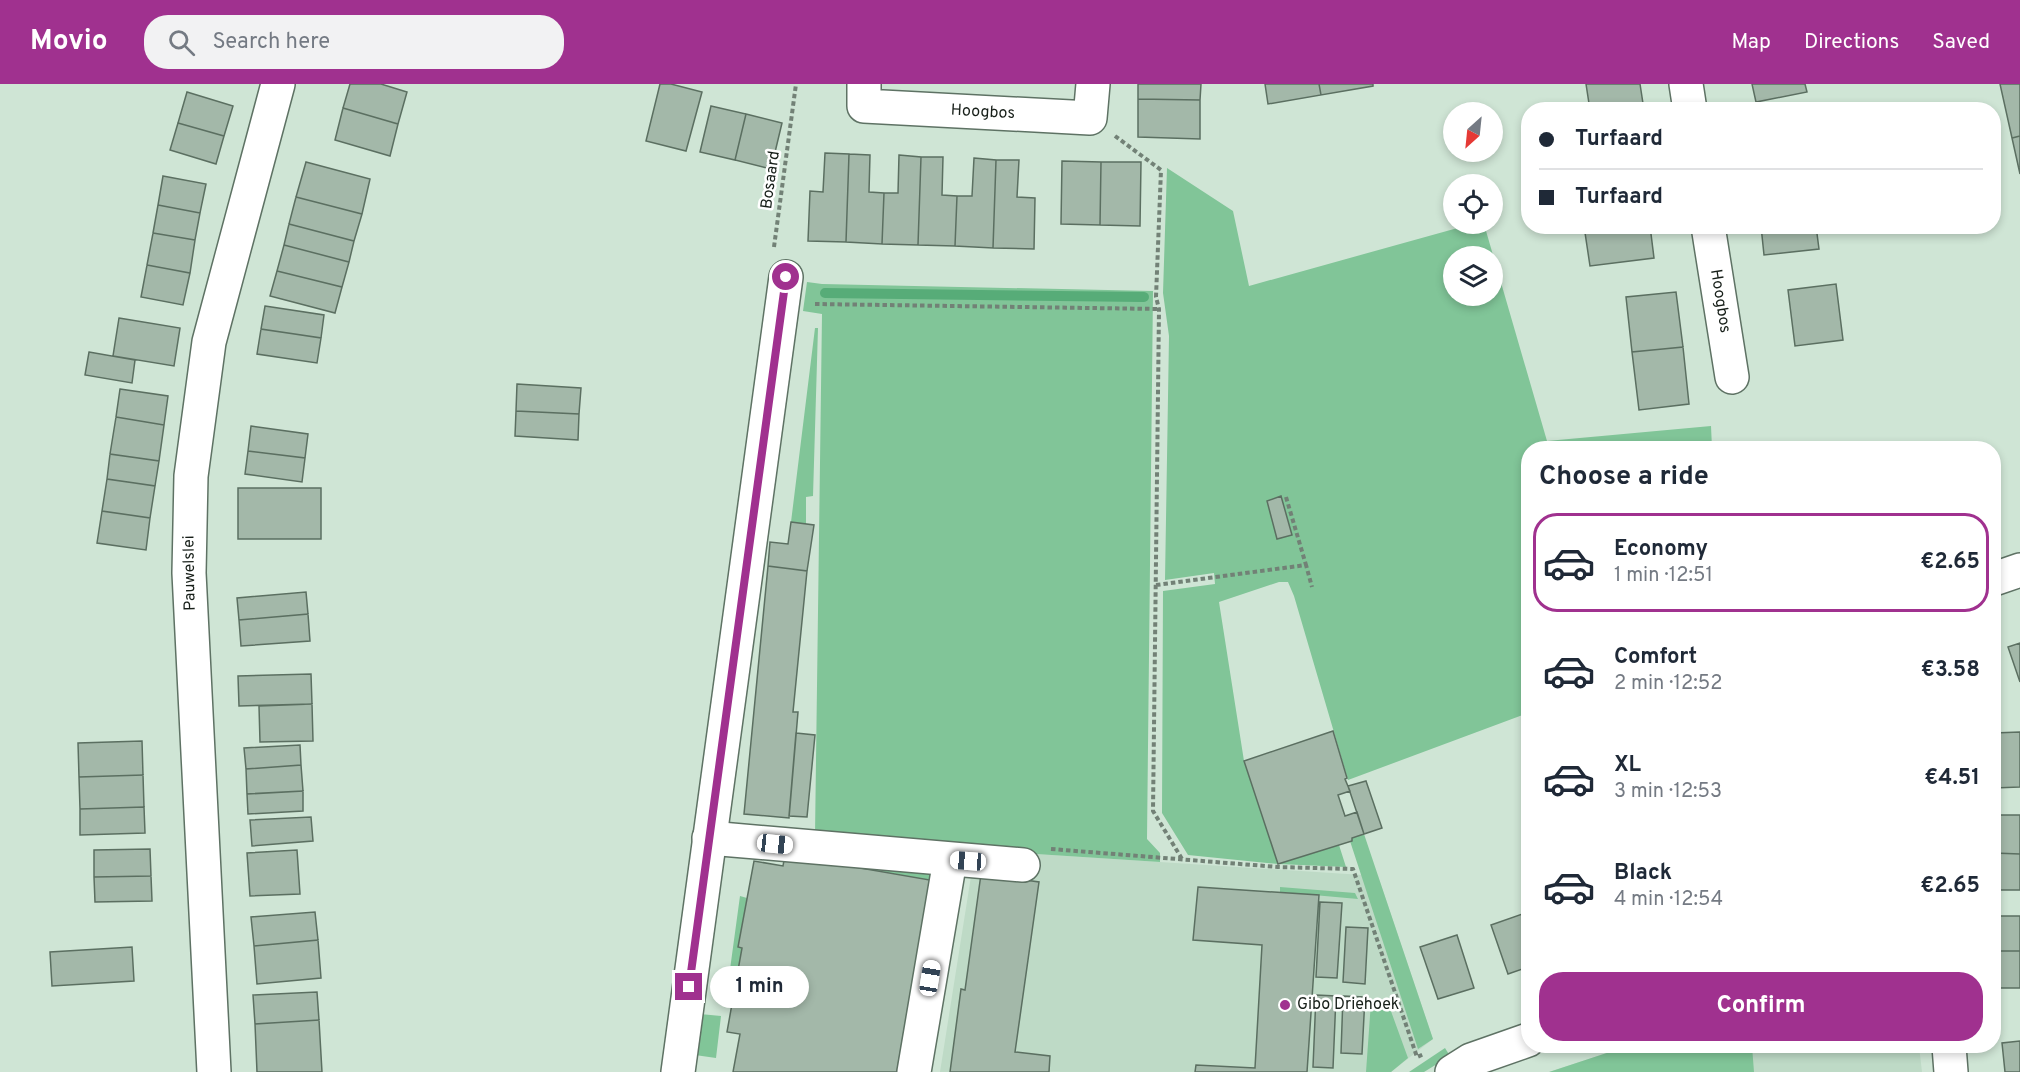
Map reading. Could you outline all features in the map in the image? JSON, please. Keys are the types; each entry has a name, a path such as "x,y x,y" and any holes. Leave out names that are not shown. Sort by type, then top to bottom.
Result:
{"street":[{"name":"Pauwelslei","path":"214,1072 189,573 191,477 209,342 278,84"},
{"name":"Hoogbos","path":"864,84 864,106 1090,118"},
{"path":"1090,118 1093,84"},
{"path":"1686,84 1689,102"},
{"name":"Hoogbos","path":"1709,234 1732,377"},
{"path":"678,1072 784,290"},
{"path":"2001,577 2020,570"},
{"path":"709,838 1023,866"},
{"path":"914,1072 950,860"},
{"path":"1452,1072 1471,1060 1521,1042"},
{"path":"1950,1053 1951,1072"}],"path":[{"name":"Bosaard","path":"784,290 774,247 796,84"},
{"path":"1090,118 1161,170 1156,297 1159,309 1153,811 1182,859"},
{"path":"784,290 1159,309"},
{"path":"1286,497 1312,587"},
{"path":"1156,585 1306,565"},
{"path":"1023,866 1039,848 1278,867 1353,869 1417,1057 1427,1052"}],"shaded area":[{"path":"1036,854 1378,876 1433,1039 1391,1072 940,1072 972,870 1032,877"},
{"path":"1607,1053 1920,1053 1922,1072 1549,1072"}],"green space":[{"path":"1167,168 1233,211 1249,286 1443,232 1443,234 1487,234 1490,246 1443,246 1443,306 1503,306 1503,289 1547,441 1521,441 1521,716 1348,780 1288,582 1279,582 1219,602 1244,761 1278,864 1188,855 1162,813 1163,591 1215,584 1214,573 1165,580 1169,336 1163,293"},
{"path":"807,282 1153,291 1147,839 1160,853 1160,862 815,835 822,314 803,311"},
{"path":"815,328 818,328 813,496 806,497 806,524 791,522"},
{"path":"1711,426 1712,441 1547,441"},
{"path":"1364,834 1433,1039 1418,1049 1350,841"},
{"path":"1339,845 1346,867 1278,864"},
{"path":"836,864 922,868 933,874 936,888"},
{"path":"1280,887 1355,893 1358,899 1280,892"},
{"path":"740,896 747,898 738,947 742,948 732,1007 725,1006"},
{"path":"1371,1002 1388,1003 1408,1058 1391,1072 1366,1072"},
{"path":"700,1014 721,1016 716,1058 695,1055"},
{"path":"1445,1048 1450,1056 1424,1072 1409,1072"},
{"path":"1607,1053 1753,1053 1754,1072 1549,1072"}],"building":[{"path":"350,84 381,84 407,92 398,124 343,108"},
{"path":"660,84 671,84 702,92 686,151 646,141"},
{"path":"1138,84 1201,84 1200,100 1138,99"},
{"path":"1265,84 1319,84 1321,95 1268,104"},
{"path":"1319,84 1373,84 1373,86 1321,95"},
{"path":"1586,84 1640,84 1643,102 1589,102"},
{"path":"1752,84 1805,84 1807,92 1756,102"},
{"path":"2000,84 2020,84 2020,136 2012,138"},
{"path":"187,92 233,106 224,136 178,123"},
{"path":"1138,99 1200,100 1200,139 1138,137"},
{"path":"711,106 746,114 735,160 700,152"},
{"path":"343,108 398,124 390,156 335,140"},
{"path":"746,114 782,123 771,169 735,160"},
{"path":"178,123 224,136 216,164 170,150"},
{"path":"2020,136 2020,174 2012,138"},
{"path":"825,153 849,154 846,242 808,241 810,191 823,192"},
{"path":"849,154 870,155 869,192 884,193 882,244 846,242"},
{"path":"899,155 921,157 918,245 882,244 884,193 898,193"},
{"path":"921,157 943,157 942,195 957,196 955,246 918,245"},
{"path":"974,158 996,160 993,248 955,246 957,196 972,196"},
{"path":"996,160 1019,160 1017,197 1035,198 1034,249 993,248"},
{"path":"1062,161 1101,162 1100,225 1061,224"},
{"path":"306,162 370,179 362,214 296,197"},
{"path":"1101,162 1141,162 1140,226 1100,225"},
{"path":"163,176 206,184 200,213 158,205"},
{"path":"296,197 362,214 354,241 289,224"},
{"path":"158,205 200,213 195,240 153,233"},
{"path":"289,224 354,241 349,262 284,245"},
{"path":"153,233 195,240 190,273 147,265"},
{"path":"1585,234 1651,234 1654,258 1590,266"},
{"path":"1762,234 1817,234 1819,249 1764,255"},
{"path":"284,245 349,262 342,287 277,271"},
{"path":"147,265 190,273 183,305 141,297"},
{"path":"277,271 342,287 335,313 270,296"},
{"path":"1836,284 1843,340 1795,346 1788,290"},
{"path":"1676,292 1683,347 1632,352 1626,297"},
{"path":"265,306 324,315 321,338 261,329"},
{"path":"119,318 180,328 174,366 113,356"},
{"path":"261,329 321,338 317,363 257,354"},
{"path":"1683,347 1689,404 1639,410 1632,352"},
{"path":"89,352 135,360 132,383 85,375"},
{"path":"517,384 581,388 579,414 516,411"},
{"path":"120,389 168,396 164,425 116,417"},
{"path":"516,411 579,414 578,440 515,436"},
{"path":"116,417 164,425 159,461 110,454"},
{"path":"251,426 308,434 305,458 248,451"},
{"path":"248,451 305,458 302,482 245,474"},
{"path":"110,454 159,461 155,486 107,479"},
{"path":"107,479 155,486 150,518 102,511"},
{"path":"238,488 321,488 321,539 238,539"},
{"path":"1281,496 1292,535 1277,539 1267,501"},
{"path":"102,511 150,518 146,550 97,543"},
{"path":"791,522 814,525 807,571 768,566 770,542 788,544"},
{"path":"768,566 807,571 793,712 798,712 789,818 744,814"},
{"path":"306,592 308,614 239,620 237,598"},
{"path":"308,614 310,641 241,646 239,620"},
{"path":"2020,643 2020,682 2008,647"},
{"path":"311,674 312,704 239,706 238,676"},
{"path":"312,704 313,741 260,742 259,706"},
{"path":"1333,731 1350,791 1338,795 1345,816 1357,812 1364,834 1352,838 1352,841 1278,864 1244,761"},
{"path":"2020,732 2020,787 2001,788 2001,733"},
{"path":"796,733 815,735 807,817 789,816"},
{"path":"142,741 143,775 79,777 78,743"},
{"path":"300,745 301,765 246,769 244,748"},
{"path":"301,765 303,791 247,794 246,769"},
{"path":"143,775 144,807 80,809 79,777"},
{"path":"1366,781 1382,828 1364,834 1348,786"},
{"path":"303,791 303,811 248,814 247,794"},
{"path":"144,807 145,833 80,835 80,809"},
{"path":"2001,815 2020,815 2020,854 2001,853"},
{"path":"311,817 313,841 252,846 250,820"},
{"path":"150,849 151,876 94,877 94,850"},
{"path":"297,850 300,894 250,896 247,853"},
{"path":"2001,853 2020,854 2020,890 2001,890"},
{"path":"785,855 930,880 897,1072 733,1072 740,1034 727,1032 742,948 738,947 754,861 783,866"},
{"path":"981,874 1039,882 1015,1052 1050,1056 1049,1072 950,1072 961,989 965,990"},
{"path":"151,876 152,901 95,902 94,877"},
{"name":"Gibo Driehoek","path":"1198,887 1319,895 1307,1072 1195,1072 1196,1065 1255,1068 1262,945 1193,940"},
{"path":"1320,902 1342,903 1337,978 1316,977"},
{"path":"315,912 318,940 254,946 251,917"},
{"path":"1521,914 1521,969 1508,974 1491,925"},
{"path":"2001,916 2020,916 2020,951 2001,951"},
{"path":"1346,927 1368,928 1365,984 1343,982"},
{"path":"1457,935 1474,988 1438,999 1420,947"},
{"path":"318,940 321,978 257,984 254,946"},
{"path":"132,947 134,981 52,986 50,952"},
{"path":"2001,951 2020,951 2020,988 2001,988"},
{"path":"317,992 319,1020 255,1024 253,995"},
{"path":"1316,995 1336,996 1333,1068 1313,1067"},
{"path":"1343,996 1365,997 1362,1054 1341,1053"},
{"path":"319,1020 322,1072 257,1072 255,1024"},
{"path":"2020,1041 2020,1072 2005,1072 2002,1043"}],"waterway":[{"path":"825,293 1144,297"}],"place":[{"name":"Gibo Driehoek","path":"1285,1005"}],"route":[{"path":"689,987 786,277"}]}
